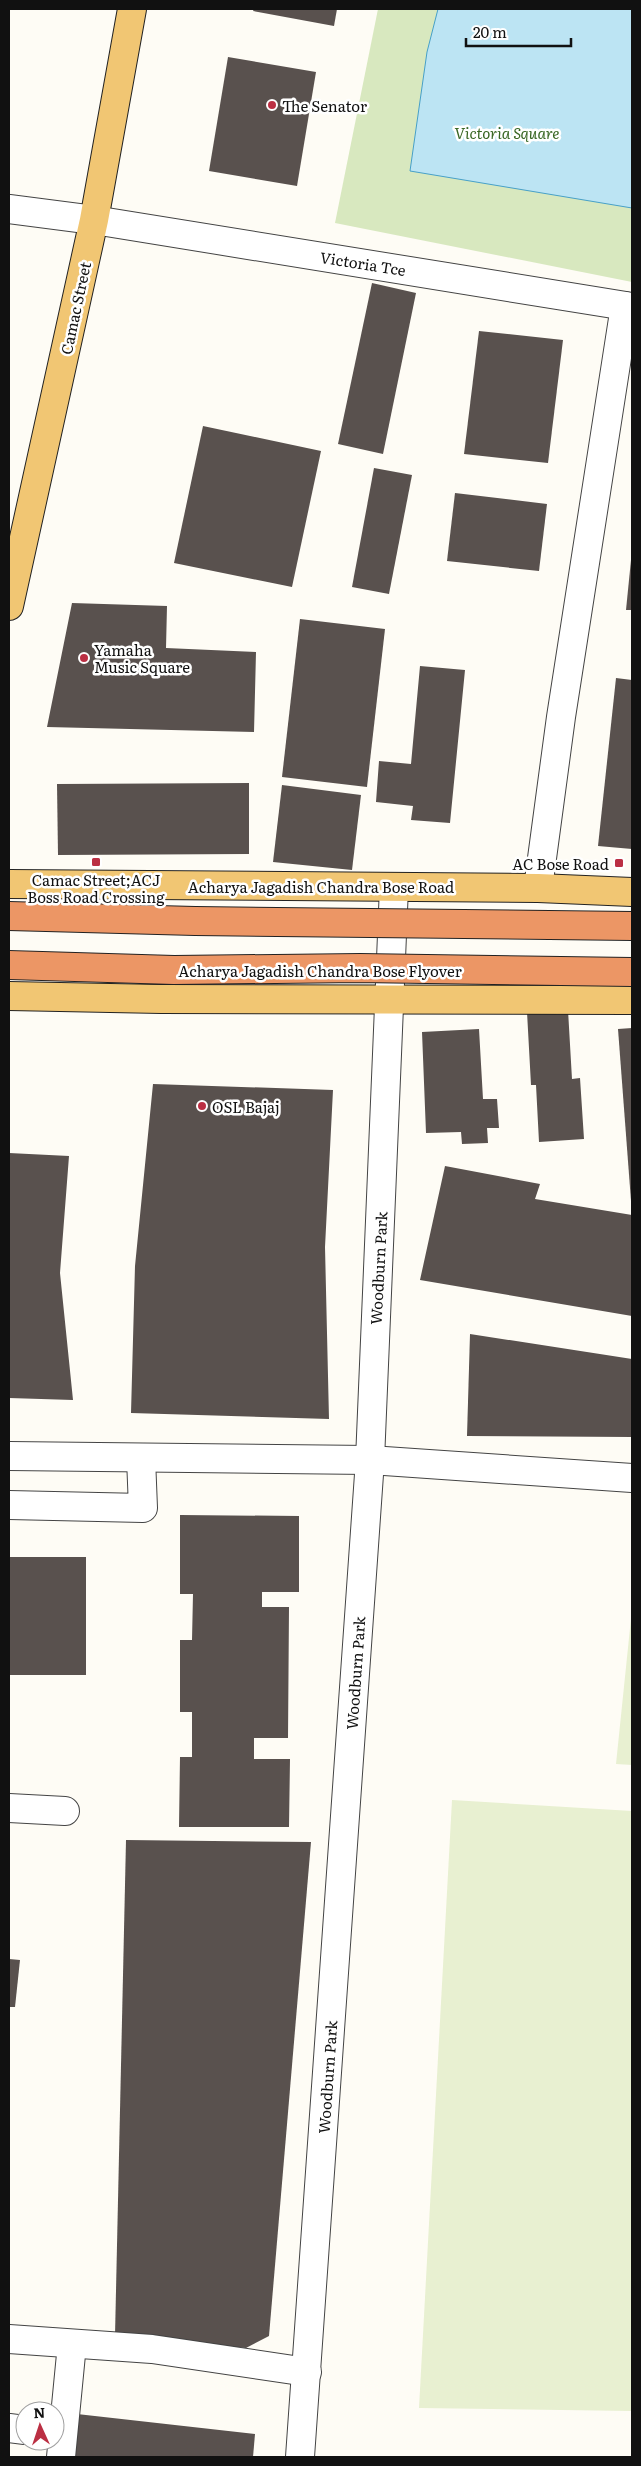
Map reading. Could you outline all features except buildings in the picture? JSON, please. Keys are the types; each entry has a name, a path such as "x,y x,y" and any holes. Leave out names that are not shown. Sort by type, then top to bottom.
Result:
{"highway":[{"path":"9,916 194,921 632,926"},
{"name":"Acharya Jagadish Chandra Bose Flyover","path":"9,965 174,970 360,968 632,972"}],"main road":[{"name":"Camac Street","path":"9,606 94,220 132,9"},
{"name":"Acharya Jagadish Chandra Bose Road","path":"9,884 538,888 632,892"},
{"path":"9,996 161,999 632,1000"}],"street":[{"name":"Victoria Tce","path":"9,209 94,220 629,306"},
{"path":"538,888 561,717 629,306"},
{"name":"Woodburn Park","path":"300,2457 370,1460 394,887"},
{"path":"9,1456 370,1460 632,1478"},
{"path":"9,1505 143,1508 141,1458"},
{"path":"9,1808 65,1811"},
{"path":"9,2339 152,2349 307,2372"},
{"path":"50,2401 64,2343"},
{"path":"62,2401 64,2343"}],"green space":[{"name":"Victoria Square","path":"378,9 632,9 632,282 335,223"},
{"path":"632,1609 632,1765 616,1764"},
{"path":"452,1800 632,1811 632,2411 419,2408"}],"water":[{"path":"438,9 632,9 632,208 410,171 427,52"}],"place":[{"name":"The Senator","path":"272,105"},
{"name":"Yamaha Music Square","path":"84,658"},
{"name":"Camac Street;ACJ Boss Road Crossing","path":"96,862"},
{"name":"AC Bose Road","path":"619,863"},
{"name":"OSL Bajaj","path":"202,1106"}]}
